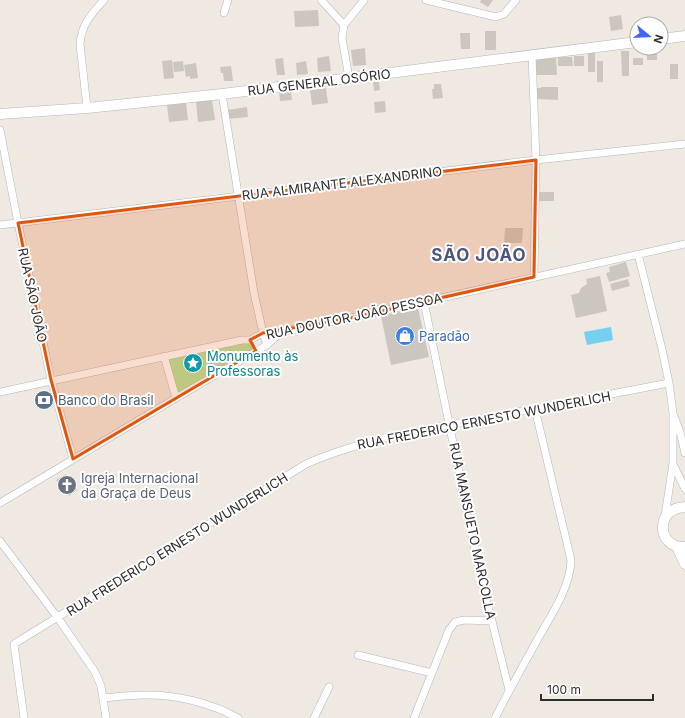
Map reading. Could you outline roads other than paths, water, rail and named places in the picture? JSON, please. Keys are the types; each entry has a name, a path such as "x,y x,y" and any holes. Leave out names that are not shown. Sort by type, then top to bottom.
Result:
{"street":[{"path":"87,108 80,44 81,34 84,25 104,0"},
{"path":"224,13 228,0"},
{"path":"321,0 344,25"},
{"path":"348,78 342,38 344,25 364,0"},
{"path":"426,0 496,17 504,14 516,0"},
{"path":"669,38 685,36"},
{"name":"RUA GENERAL OSÓRIO","path":"0,114 87,108 222,94 629,43"},
{"path":"532,54 536,160 534,277"},
{"path":"222,94 254,293 267,345"},
{"name":"RUA SÃO JOÃO","path":"0,130 51,380 73,459"},
{"name":"RUA ALMIRANTE ALEXANDRINO","path":"0,225 239,195 685,144"},
{"name":"RUA DOUTOR JOÃO PESSOA","path":"0,392 164,356 242,340 250,340 263,333 281,332 424,302 685,244"},
{"path":"638,254 669,383 673,413 673,463 662,529 665,537 670,543 681,547 685,564"},
{"name":"RUA MANSUETO MARCOLLA","path":"424,302 483,588 509,690"},
{"path":"0,503 267,345 281,332"},
{"path":"250,340 256,351"},
{"path":"164,356 176,398"},
{"name":"RUA FREDERICO ERNESTO WUNDERLICH","path":"24,718 14,644 306,464 353,446 396,435 669,383"},
{"path":"496,718 509,690 555,608 571,572 571,560 535,409"},
{"path":"673,413 680,432 685,453"},
{"path":"673,463 685,489"},
{"path":"665,516 671,510 678,507 685,507"},
{"path":"0,540 58,618 95,672 101,686 106,718"},
{"path":"414,718 449,630 455,622 464,620 492,621"},
{"path":"358,656 432,672"},
{"path":"314,718 329,687"},
{"path":"103,698 144,695 170,696 193,701 229,713 238,718"}],"water":[{"path":"611,327 613,340 587,345 584,332"}],"place":[{"name":"Paradão","path":"405,336"},
{"name":"Monumento às Professoras","path":"193,363"},
{"name":"Banco do Brasil","path":"44,400"},
{"name":"Igreja Internacional da Graça de Deus","path":"67,485"}],"district":[{"name":"SÃO JOÃO","path":"479,255"}]}
